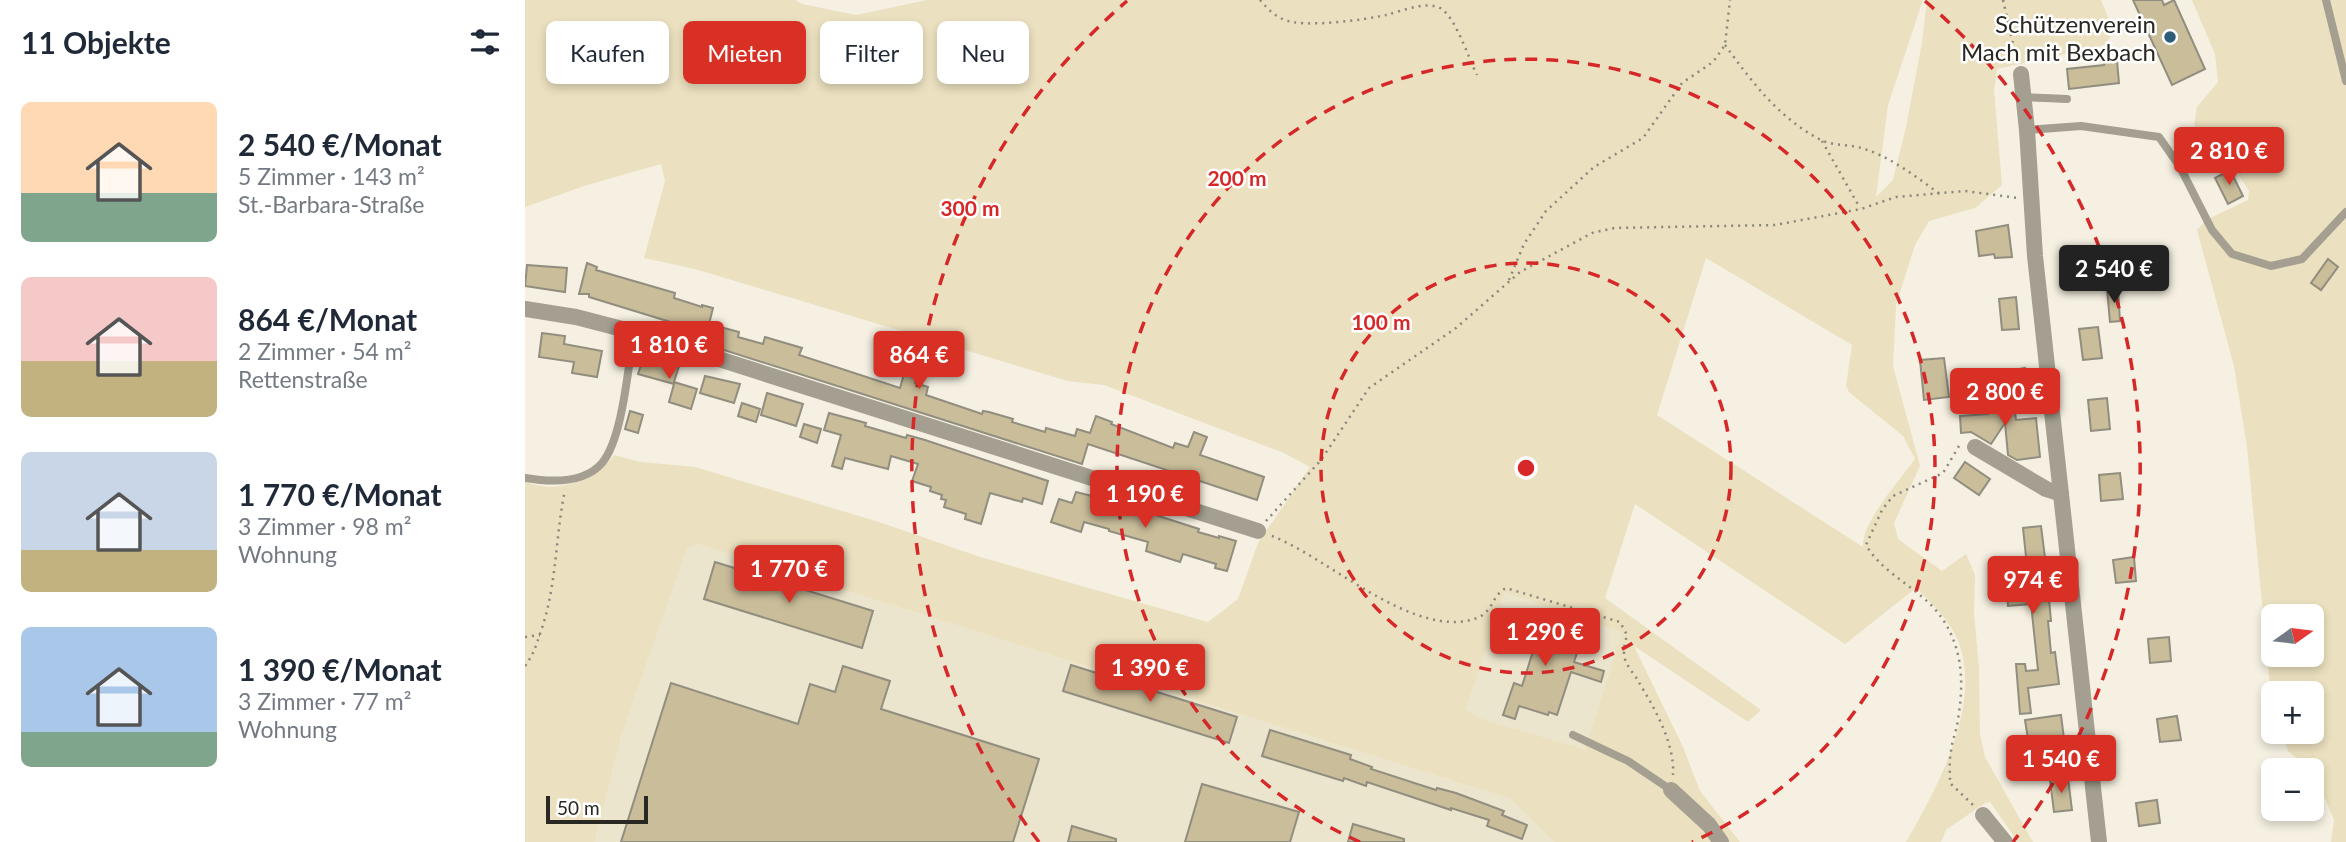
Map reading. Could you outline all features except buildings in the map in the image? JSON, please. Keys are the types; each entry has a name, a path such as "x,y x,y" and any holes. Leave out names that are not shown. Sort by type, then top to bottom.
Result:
{"street":[{"path":"2021,74 2035,256 2098,842"},
{"path":"525,309 576,317 634,332 1258,531"},
{"path":"1975,447 2046,489 2061,494"},
{"path":"1671,790 1709,825 1721,842"},
{"path":"1983,815 2005,842"}],"lane":[{"path":"2326,0 2346,81"},
{"path":"2023,97 2067,99"},
{"path":"2027,130 2081,127 2158,136 2180,167 2212,230 2232,254 2271,265 2302,259 2346,212"},
{"path":"525,478 545,482 567,480 600,466 617,430 634,332"},
{"path":"1573,735 1628,761 1671,790"}],"path":[{"path":"1260,0 1269,12 1285,21 1307,24 1382,16 1427,4 1440,7 1450,18 1477,75"},
{"path":"1509,282 1524,244 1546,211 1594,167 1643,138 1682,83 1713,62 1725,45 1730,0"},
{"path":"2003,0 2021,74"},
{"path":"1725,45 1765,99 1796,124 1822,141 1863,148 1904,169 1941,195"},
{"path":"1822,141 1861,209"},
{"path":"1671,790 1674,770 1671,753 1647,695 1626,663 1624,654 1627,635 1619,622 1506,588 1499,591 1487,613 1476,619 1443,623 1414,615 1300,549 1258,531 1321,460 1369,388 1456,328 1520,272 1592,233 1614,228 1775,225 1861,209 1896,197 1965,191 2031,200"},
{"path":"1975,447 1960,445 1943,473 1892,496 1882,510 1866,545 1874,558 1909,585 1934,609 1951,631 1958,648 1962,672 1959,718 1950,753 1950,783 1983,815"},
{"path":"525,666 534,654 556,569 561,509 567,480"},
{"path":"525,637 540,635"}],"shaded area":[{"path":"525,0 795,0 802,4 856,15 927,0 1923,0 1888,105 1876,197 1893,180 1922,43 1927,0 2101,0 2114,32 2104,45 1997,69 1994,90 2002,185 1975,208 1929,221 1915,245 1896,305 1893,366 1920,466 1894,523 1898,539 1942,571 1966,554 1975,575 1974,613 1979,668 1980,734 1985,757 2033,842 2018,842 1990,802 1946,830 1941,842 1906,842 1931,797 1953,746 1965,694 1965,668 1956,635 1941,613 1916,588 1845,644 1635,504 1605,598 1761,710 1748,722 1634,646 1683,747 1700,791 1740,842 1554,842 1511,799 697,544 687,549 622,734 595,842 525,842 525,482 547,487 575,482 593,474 614,455 641,462 695,467 879,522 980,557 1208,622 1238,599 1258,543 1310,467 1284,453 1104,385 1068,381 695,269 644,258 665,181 661,164 587,185 525,207","holes":["1706,258 1852,345 1846,386 1849,392 1903,436 1915,459 1875,514 1868,526 1863,547 1657,415","1505,592 1622,632 1585,749 1485,720 1466,709"]},
{"path":"2192,0 2346,0 2346,842 2331,842 2334,820 2324,796 2324,758 2297,758 2288,751 2286,744 2324,744 2324,681 2269,681 2268,667 2324,667 2324,604 2262,604 2247,447 2234,366 2197,230 2206,220 2248,200 2249,191 2230,161 2217,159 2194,125 2197,107 2218,82 2215,54"},
{"path":"697,544 1511,799 1554,842 595,842 622,734 687,549"},
{"path":"1505,591 1622,632 1585,749 1485,720 1466,709"}],"place":[{"name":"Schützenverein Mach mit Bexbach","path":"2170,37"}]}
